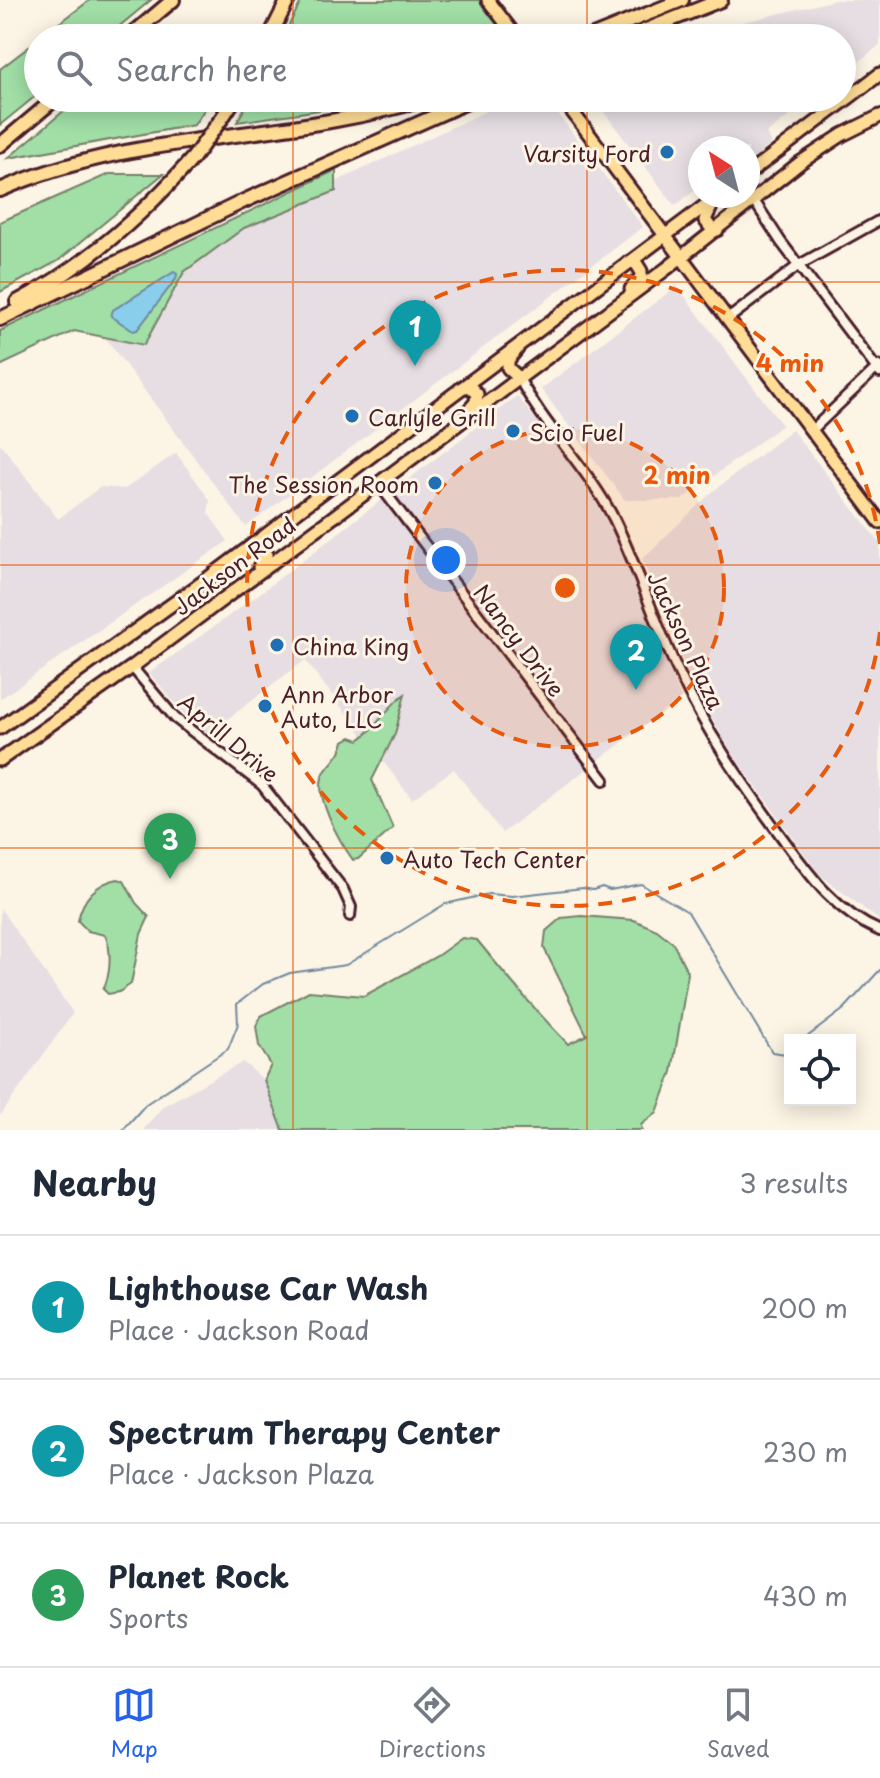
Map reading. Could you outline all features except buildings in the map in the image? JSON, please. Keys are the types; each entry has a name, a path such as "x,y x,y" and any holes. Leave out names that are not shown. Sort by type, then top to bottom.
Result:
{"highway":[{"path":"145,24 173,0"},
{"path":"276,24 288,0"},
{"path":"623,24 682,0"},
{"path":"661,24 715,2 728,0"},
{"path":"0,145 39,112"},
{"path":"0,311 48,285 108,242 164,191 193,158 226,112"},
{"path":"0,190 50,171 124,152 328,124 375,112"},
{"path":"0,319 257,195 444,112"}],"main road":[{"path":"488,0 506,24"},
{"path":"856,96 875,82 880,74"},
{"path":"573,112 880,522"},
{"path":"760,165 834,112"},
{"name":"Jackson Road","path":"760,194 824,145 880,116"},
{"name":"Jackson Road","path":"0,729 703,208"},
{"path":"710,208 705,220 717,230"},
{"name":"Jackson Road","path":"0,759 132,667 682,257 743,208"},
{"path":"614,307 641,277 640,267 629,262"},
{"path":"519,378 511,373 508,360 528,337"},
{"path":"455,426 478,398 469,386 461,388"},
{"path":"300,540 292,524 309,502"},
{"path":"248,580 266,555 262,546 253,544"}],"street":[{"path":"759,208 879,369 811,431"},
{"path":"728,319 799,265 880,220"},
{"name":"Jackson Plaza","path":"519,378 598,490 623,539 689,694 740,779 792,853 831,900 847,913 880,931"},
{"name":"Nancy Drive","path":"378,483 604,780"},
{"name":"Aprill Drive","path":"132,667 175,718 262,785 343,889 351,907 350,916"}],"shaded area":[{"path":"836,0 880,0 880,45 856,64 856,24 735,24"},
{"path":"484,112 557,112 643,227 246,527 84,309 316,191"},
{"name":"Varsity Ford","path":"604,112 794,112 766,134 772,143 760,154 760,136 688,136 688,196 675,206"},
{"path":"677,286 782,425 682,500 625,500 541,389"},
{"path":"517,396 582,478 615,536 681,698 502,833 454,769 412,799 305,660 208,734 193,724 149,673 255,597"},
{"path":"792,430 880,543 880,921 819,874 732,753 691,682 642,559 711,493"},
{"path":"0,443 58,519 100,487 125,489 176,453 210,500 208,513 228,541 0,699"},
{"path":"0,908 73,1013 0,1116"},
{"path":"243,1062 264,1080 283,1130 143,1130 163,1106"}],"green space":[{"path":"90,0 151,0 122,24 58,24"},
{"path":"302,0 479,0 497,24 289,24"},
{"path":"24,51 24,105 0,125 0,69"},
{"path":"62,112 203,112 194,125 8,158"},
{"path":"242,112 306,112 237,122"},
{"path":"336,170 336,191 244,228 184,272 144,345 74,331 0,366 0,331"},
{"path":"109,174 163,174 58,261 0,292 0,222"},
{"path":"405,694 395,734 372,780 393,828 353,860 324,805 321,782 344,741 351,737 359,740"},
{"path":"118,879 124,881 136,903 149,917 141,934 131,984 119,992 108,994 103,989 110,962 105,935 88,931 78,921 91,893 103,884"},
{"path":"581,916 634,920 657,930 673,943 688,973 672,1072 657,1112 641,1125 642,1130 283,1130 264,1080 271,1065 259,1046 256,1026 261,1016 309,991 364,996 437,956 462,938 477,940 568,1044 587,1035 544,948 546,931 561,918"}],"water":[{"path":"174,272 176,279 137,330 133,331 111,316 113,310"}],"waterway":[{"path":"123,1130 146,1104 228,1049 238,1024 237,1004 263,984 290,973 346,965 445,904 489,894 512,896 602,887 610,890 641,884 688,912 772,1052 784,1054"},
{"path":"811,1034 844,1009 880,970"}],"place":[{"name":"Varsity Ford","path":"667,152"},
{"name":"Lighthouse Car Wash","path":"415,366"},
{"name":"Carlyle Grill","path":"352,416"},
{"name":"Scio Fuel","path":"513,431"},
{"name":"The Session Room","path":"435,483"},
{"name":"China King","path":"277,645"},
{"name":"Spectrum Therapy Center","path":"636,690"},
{"name":"Ann Arbor Auto, LLC","path":"265,706"},
{"name":"Auto Tech Center","path":"387,858"},
{"name":"Planet Rock","path":"170,879"}]}
